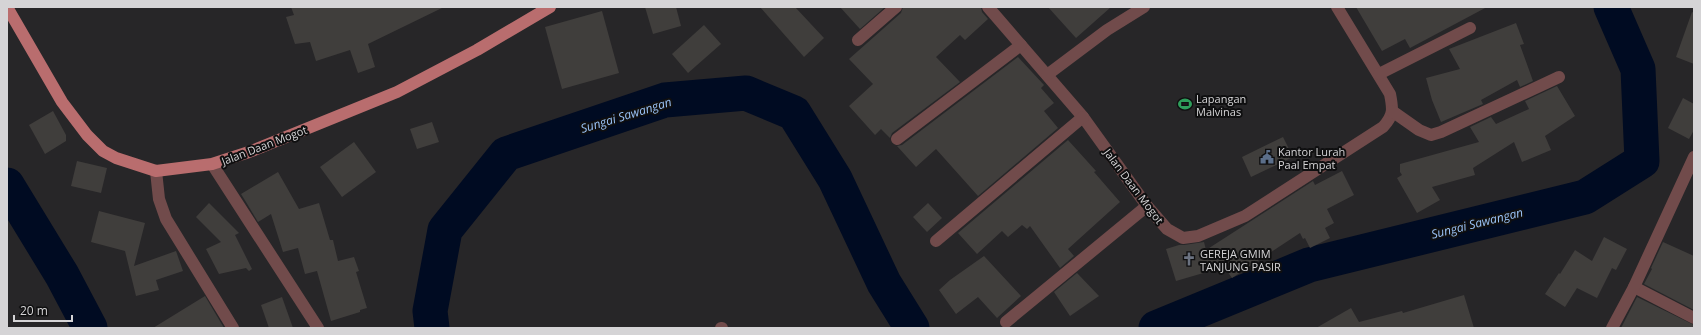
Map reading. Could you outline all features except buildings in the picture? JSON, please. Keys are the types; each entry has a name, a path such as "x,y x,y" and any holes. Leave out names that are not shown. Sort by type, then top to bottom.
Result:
{"main road":[{"name":"Jalan Daan Mogot","path":"7,7 62,102 87,135 103,151 116,158 156,171 212,164 249,152 397,92 477,50 550,7"}],"street":[{"path":"858,40 896,7"},
{"name":"Jalan Daan Mogot","path":"988,7 1083,117 1147,206 1167,229 1173,234 1183,238 1198,236 1245,216 1383,127 1391,117 1392,111"},
{"path":"1047,75 1107,30 1144,7"},
{"path":"1337,7 1390,94 1392,111 1419,130 1431,135 1559,77"},
{"path":"1379,74 1470,28"},
{"path":"897,139 1021,45"},
{"path":"936,241 1083,117"},
{"path":"1612,328 1634,287 1694,157"},
{"path":"212,164 318,328"},
{"path":"156,171 159,199 166,219 233,328"},
{"path":"1006,322 1147,206"},
{"path":"1634,287 1694,318"}],"waterway":[{"name":"Sungai Sawangan","path":"1156,328 1309,265 1585,197 1642,161 1638,69 1611,7"},
{"name":"Sungai Sawangan","path":"432,328 430,311 445,230 506,154 665,100 746,93 794,113 835,179 884,283 912,328"},
{"name":"Sungai Sawangan","path":"7,185 62,275 90,328"}],"place":[{"name":"Lapangan Malvinas","path":"1185,104"},
{"name":"Kantor Lurah Paal Empat","path":"1267,157"},
{"name":"GEREJA GMIM TANJUNG PASIR","path":"1189,259"}]}
